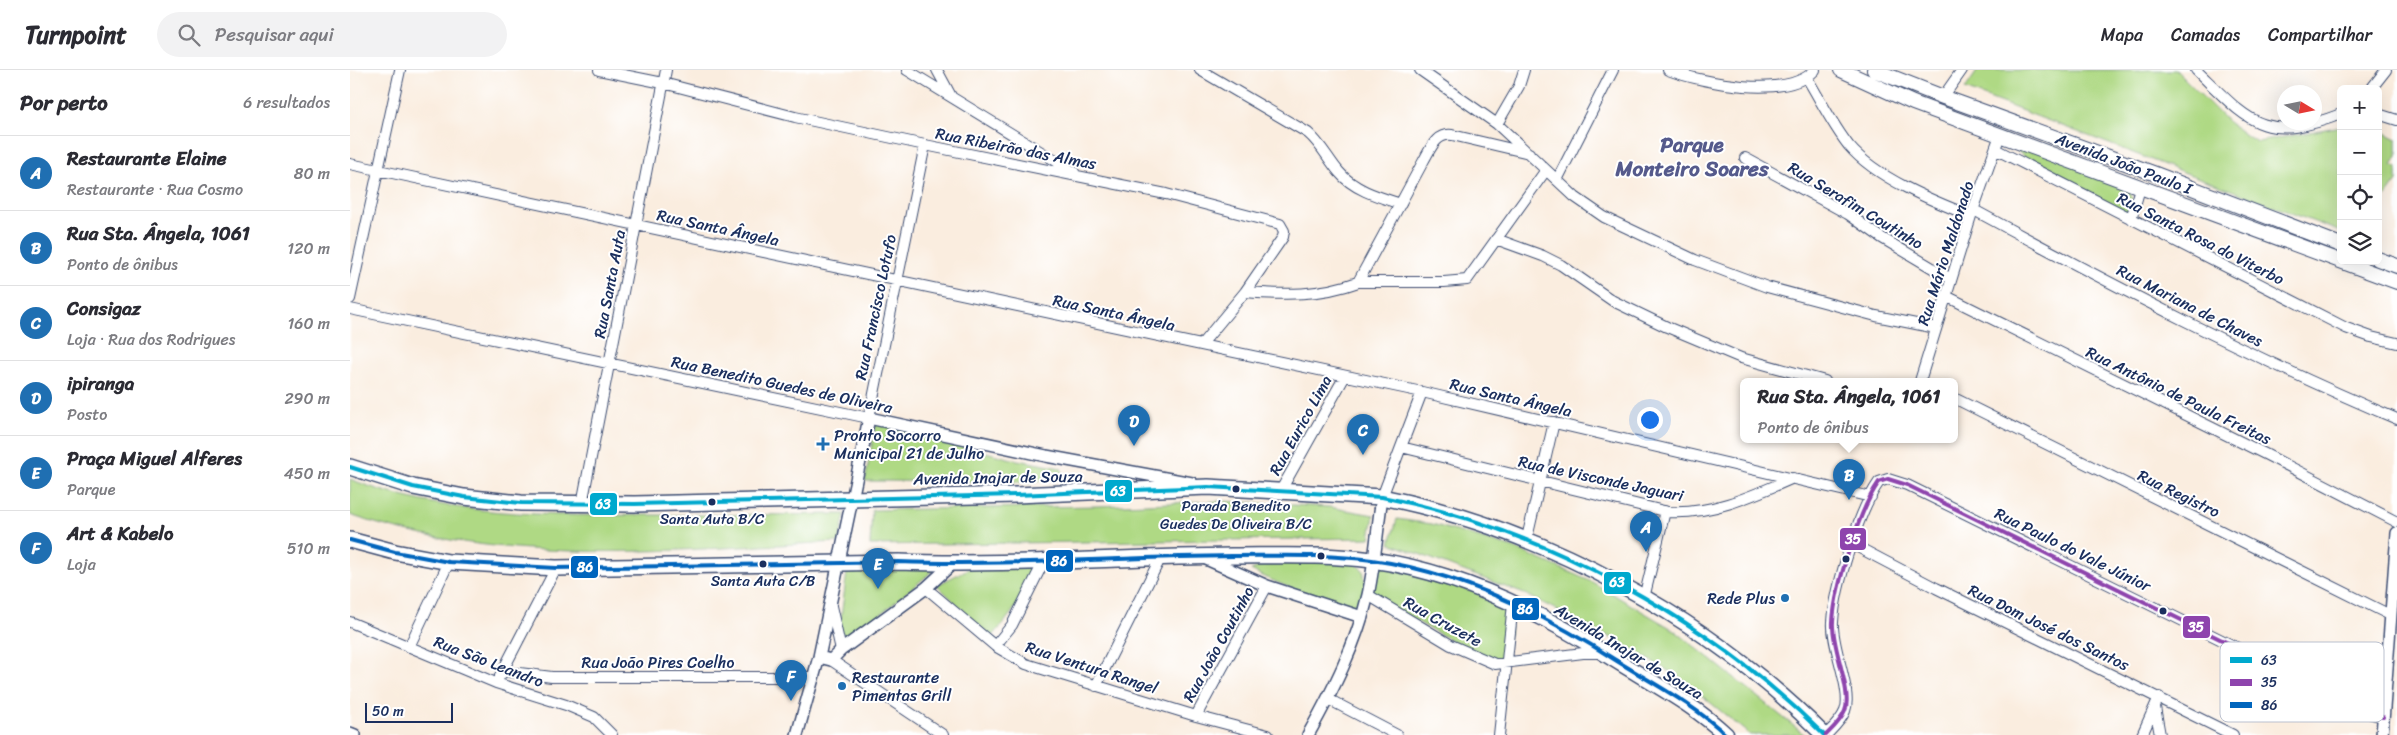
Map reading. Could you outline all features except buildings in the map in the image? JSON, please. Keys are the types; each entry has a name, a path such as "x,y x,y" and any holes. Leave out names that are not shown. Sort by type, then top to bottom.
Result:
{"main road":[{"name":"Avenida João Paulo I","path":"1841,70 1913,103 2397,282"},
{"name":"Avenida João Paulo I","path":"1874,70 2337,244"},
{"path":"2000,135 2007,130 2036,139 2053,137"},
{"path":"2382,260 2397,266"},
{"name":"Avenida Inajar de Souza","path":"350,467 414,488 464,497 521,503 582,504 1082,493 1208,487 1382,497 1458,517 1526,538 1644,598 1709,637 1735,656 1825,735"},
{"name":"Avenida Inajar de Souza","path":"350,540 394,552 449,562 556,568 953,563 1277,556 1374,560 1454,579 1513,604 1605,653 1688,705 1719,733"}],"street":[{"path":"350,299 380,171 400,70"},
{"name":"Rua Ribeirão das Almas","path":"600,70 663,82 795,117 1166,194 1280,224 1284,231 1283,237 1245,292 1201,345"},
{"name":"Rua Santa Auta","path":"582,504 666,70"},
{"path":"907,70 1079,175"},
{"path":"937,70 951,96"},
{"path":"1200,70 1308,133 1318,141 1346,180 1374,195 1400,204"},
{"path":"1420,70 1497,124 1588,208 1604,217 1704,263 1767,287 1826,304 1936,328"},
{"path":"1497,124 1519,86 1524,70"},
{"path":"1556,180 1613,70"},
{"path":"1668,70 1709,81 1738,85 1791,84 1807,78 1815,70"},
{"path":"1943,97 1962,70"},
{"path":"2196,70 2237,109 2260,125 2277,128 2309,125 2337,115"},
{"path":"2374,85 2386,70"},
{"name":"Rua Mariana de Chaves","path":"1807,78 1850,148 1870,165 1920,193 1972,213 2336,394 2397,420"},
{"path":"2382,115 2397,120"},
{"path":"1358,282 1436,140 1441,136 1452,135 1529,154"},
{"name":"Rua Mário Maldonado","path":"1921,378 1972,213 2000,135"},
{"name":"Rua Francisco Lotufo","path":"797,735 819,657 854,498 924,145"},
{"name":"Rua Santa Rosa do Viterbo","path":"1995,149 2346,328 2371,338 2397,343"},
{"name":"Rua Serafim Coutinho","path":"1745,158 1848,214 1882,238 1951,279"},
{"name":"Rua Santa Ângela","path":"350,164 1422,392 1871,496"},
{"path":"1245,292 1298,295 1318,294 1337,290 1358,282 1444,282 1467,280 1546,170"},
{"path":"2131,219 2140,188"},
{"path":"1496,239 1549,259 1613,301 1667,327 1741,358 1815,378"},
{"name":"Rua Antônio de Paula Freitas","path":"1946,296 2265,454 2397,522"},
{"name":"Rua Benedito Guedes de Oliveira","path":"350,309 1037,454 1208,487"},
{"name":"Rua Eurico Lima","path":"1281,490 1345,376"},
{"path":"1308,735 1328,699 1350,652 1362,617 1374,560 1382,497 1422,392"},
{"name":"Rua Registro","path":"1958,400 2390,615"},
{"path":"1526,538 1554,422"},
{"name":"Rua de Visconde Jaguari","path":"1401,447 1665,511 1686,513 1699,512 1755,495 1793,478"},
{"name":"Rua Paulo do Vale Júnior","path":"1871,496 1882,480 1888,479 1907,485 2226,642"},
{"path":"1825,735 1838,723 1846,705 1834,646 1832,624 1835,603 1852,544 1871,496"},
{"path":"1644,598 1665,511"},
{"path":"2384,702 2397,534"},
{"name":"Rua Dom José dos Santos","path":"1852,544 2157,702 2233,735"},
{"path":"1201,557 1267,586 1362,617"},
{"path":"1096,686 1161,558"},
{"path":"995,646 1012,625 1044,561"},
{"path":"409,647 449,562"},
{"path":"831,660 841,650 926,588 953,563"},
{"path":"496,683 556,568"},
{"name":"Rua João Coutinho","path":"1196,716 1267,586"},
{"name":"Rua Ventura Rangel","path":"926,588 995,646 1026,664 1196,716 1268,735"},
{"name":"Rua Cruzete","path":"1368,595 1450,645 1495,664 1506,665"},
{"path":"831,600 841,650"},
{"path":"1499,735 1513,604"},
{"name":"Rua São Leandro","path":"350,622 496,683 566,705 594,717 612,735"},
{"path":"1506,665 1583,653 1605,653"},
{"path":"819,657 831,660 943,735"},
{"name":"Rua João Pires Coelho","path":"503,671 552,676 814,676"},
{"path":"1328,699 1396,735"},
{"path":"2142,735 2157,702"},
{"path":"2157,702 2160,735"},
{"path":"2382,735 2383,722"},
{"path":"350,733 355,735"}],"green space":[{"path":"1978,70 2176,70 2228,122 2258,142 2337,127 2337,230 1965,89"},
{"path":"2382,131 2397,139 2397,156 2392,165 2397,168 2397,181 2382,202"},
{"path":"2000,135 2129,184 2135,218 2031,163"},
{"path":"876,423 1012,459 1061,468 1064,478 1032,482 865,481"},
{"path":"350,479 421,501 497,512 574,515 845,514 839,542 654,551 531,549 470,543 409,532 350,515"},
{"path":"1220,501 1329,507 1374,515 1370,538 870,545 872,510 1098,506"},
{"path":"1397,519 1432,524 1514,548 1592,582 1674,630 1805,735 1750,735 1679,677 1610,637 1527,595 1390,543"},
{"path":"1330,561 1355,563 1363,570 1366,585 1361,607 1320,599 1275,582 1251,570 1264,565"},
{"path":"1379,562 1513,604 1505,663 1495,664 1368,595"},
{"path":"848,564 940,565 882,613 843,642 840,625"},
{"path":"1036,564 1023,595 991,638 937,585 976,565"}],"transit line":[{"name":"63","path":"350,467 413,487 464,497 521,503 635,504 1016,495 1208,487 1382,497 1443,512 1503,531 1563,556 1620,584 1676,617 1728,653 1778,692 1824,735"},
{"name":"35","path":"1826,735 1841,718 1847,703 1833,632 1838,589 1856,529 1871,495 1879,482 1888,479 1907,485 2226,642"},
{"name":"86","path":"350,540 395,552 449,562 556,568 899,562 982,563 1232,556 1320,556 1372,560 1437,574 1500,597 1531,612 1560,627 1674,695 1726,735"}],"place":[{"name":"Pronto Socorro Municipal 21 de Julho","path":"823,444"},
{"name":"ipiranga","path":"1134,446"},
{"name":"Consigaz","path":"1363,455"},
{"name":"Parada Benedito Guedes De Oliveira B/C","path":"1236,489"},
{"name":"Rua Sta. Ângela, 1061","path":"1849,500"},
{"name":"Santa Auta B/C","path":"712,502"},
{"name":"Restaurante Elaine","path":"1646,552"},
{"name":"Santa Auta C/B","path":"763,564"},
{"name":"Praça Miguel Alferes","path":"878,589"},
{"name":"Rede Plus","path":"1785,598"},
{"name":"Restaurante Pimentas Grill","path":"842,686"},
{"name":"Art & Kabelo","path":"791,701"}],"district":[{"name":"Parque Monteiro Soares","path":"1692,157"}]}
